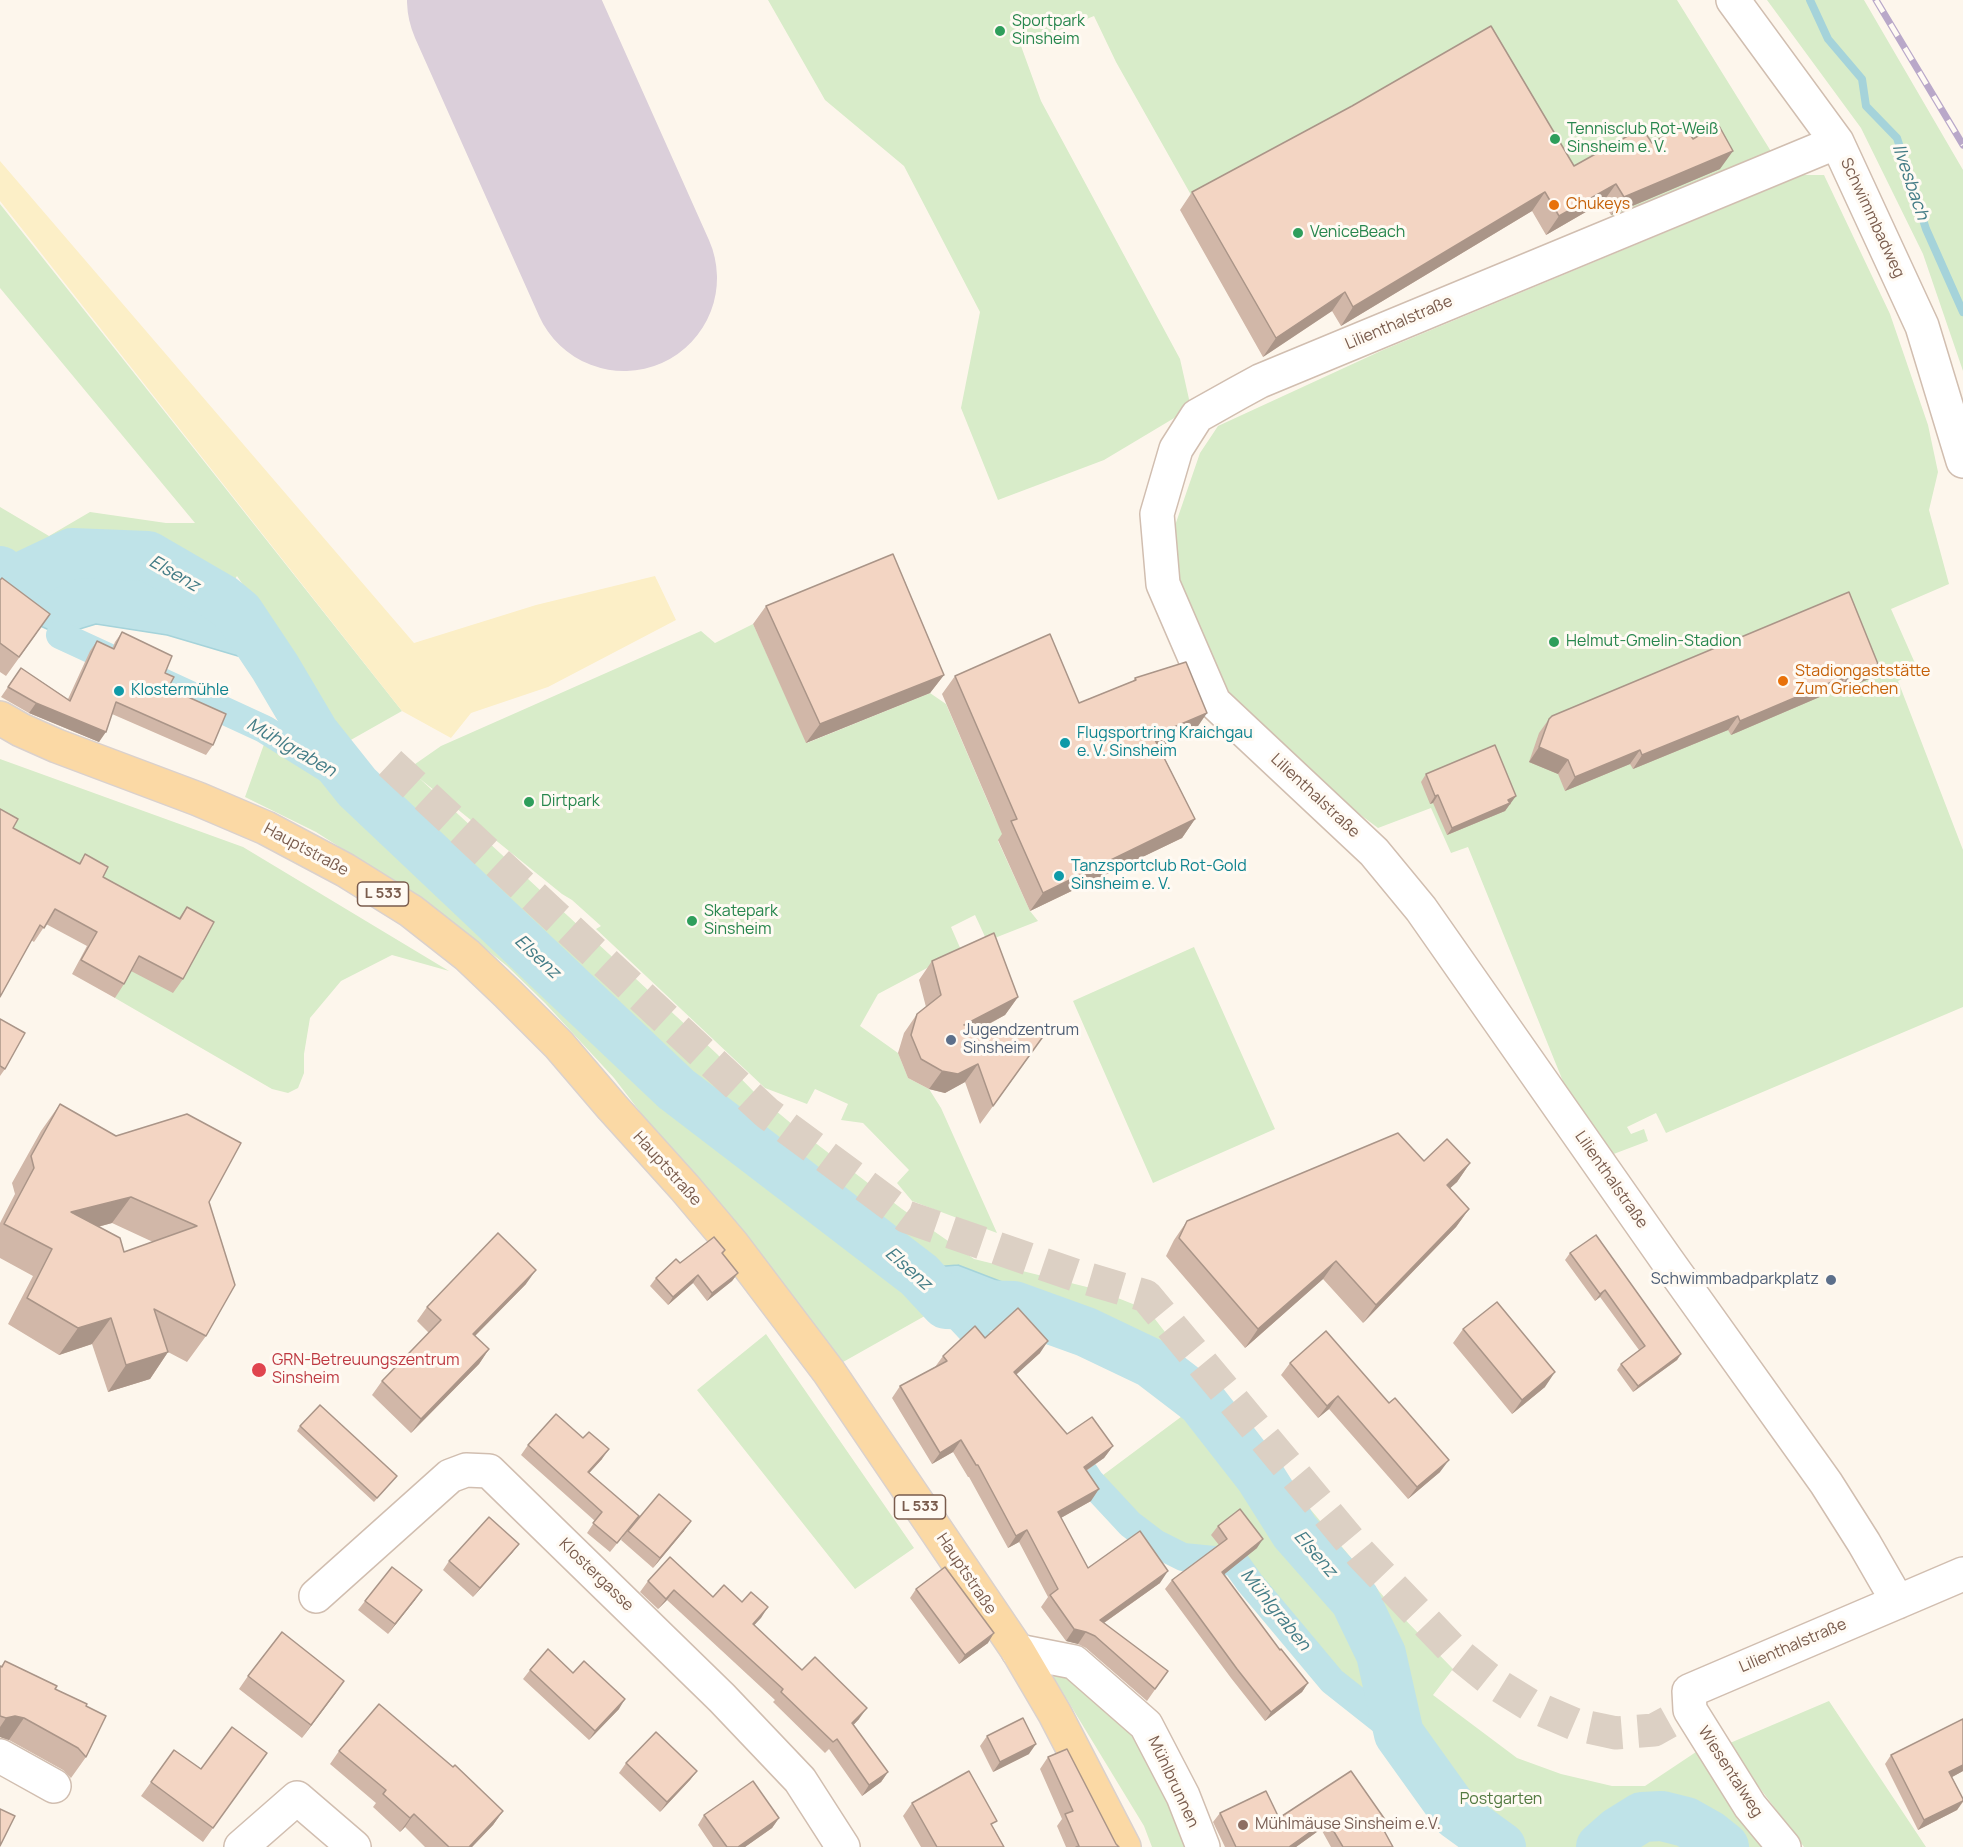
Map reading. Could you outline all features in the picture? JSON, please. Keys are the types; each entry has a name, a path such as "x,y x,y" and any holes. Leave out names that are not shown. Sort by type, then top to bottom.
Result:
{"main road":[{"name":"Hauptstraße","path":"0,718 57,746 198,799 266,828 345,870 411,911 467,955 559,1045 733,1245 829,1372 1018,1651 1055,1714 1124,1847"}],"street":[{"name":"Schwimmbadweg","path":"1733,0 1838,142 1922,326 1963,461"},
{"name":"Lilienthalstraße","path":"1838,142 1260,381 1197,416 1176,449 1157,514 1164,584 1214,702 1374,852 1422,909 1659,1250 1826,1484 1898,1602"},
{"name":"Klostergasse","path":"316,1596 450,1476 466,1470 489,1471 722,1698 800,1780 843,1847"},
{"name":"Lilienthalstraße","path":"1689,1691 1963,1574"},
{"name":"Mühlbrunnen","path":"1018,1651 1074,1662 1146,1725 1183,1796 1203,1847"},
{"name":"Wiesentalweg","path":"1689,1691 1690,1710 1750,1806 1784,1847"},
{"path":"0,1756 54,1786"},
{"path":"241,1847 297,1798 354,1847"}],"green space":[{"path":"768,0 1677,0 1772,153 1619,228 1585,170 1195,202 1116,62 1094,16 1021,46 1041,101 1180,359 1191,408 1104,460 998,500 961,408 980,312 904,166 825,100"},
{"path":"1767,0 1864,0 1963,170 1963,371 1923,254 1861,128"},
{"name":"Helmut-Gmelin-Stadion","path":"1803,175 1824,175 1890,314 1928,425 1938,472 1929,510 1949,584 1891,609 1918,670 1898,681 1963,850 1963,1007 1666,1133 1656,1113 1627,1127 1631,1134 1644,1129 1648,1141 1611,1155 1575,1111 1468,847 1451,853 1431,808 1378,828 1309,776 1238,712 1189,614 1169,543 1200,453 1218,426 1383,350"},
{"path":"0,204 402,711 349,741 237,576 222,599 148,556 72,553 3,582 0,579 0,507 49,536 90,512 166,523 195,523 0,288"},
{"name":"Postgarten","path":"753,624 807,743 930,693 946,704 1005,837 998,841 1030,911 1038,921 987,941 975,915 951,927 961,950 878,994 860,1026 898,1053 908,1078 929,1089 941,1108 997,1233 912,1201 897,1183 909,1170 863,1123 841,1120 848,1104 815,1089 807,1104 765,1088 596,929 601,926 572,900 419,778 717,1054 757,1095 902,1209 974,1259 1095,1289 1148,1310 1202,1380 1389,1603 1453,1669 1433,1695 1517,1758 1561,1774 1612,1786 1645,1786 1696,1752 1737,1815 1765,1847 1485,1847 1486,1845 1436,1810 1403,1741 1331,1689 1223,1560 1183,1565 1132,1534 1087,1487 1201,1402 1151,1363 1086,1332 1010,1285 933,1267 914,1274 946,1304 836,1366 614,1078 545,1003 507,966 435,908 316,832 245,797 267,736 390,826 408,769 441,746 701,631 715,643"},
{"path":"0,759 243,847 449,971 392,955 341,981 310,1018 304,1054 304,1073 298,1088 288,1093 272,1089 115,998 130,970 0,828"},
{"path":"1194,947 1275,1129 1153,1183 1073,1001"},
{"path":"766,1334 914,1548 855,1589 697,1390"},
{"path":"1046,1665 1072,1666 1142,1734 1192,1847 1152,1847 1144,1826"},
{"path":"1829,1701 1926,1847 1804,1847 1741,1763 1730,1743"}],"sand":[{"path":"0,161 414,643 536,605 655,576 676,620 548,687 471,713 451,738 402,711 0,201"}],"water":[{"path":"72,553 148,556 222,599 239,613 275,667 167,635 96,624 60,635 34,623 9,583"},
{"path":"958,1265 1010,1285 1086,1332 1014,1306 946,1304 919,1275 933,1267"}],"building":[{"path":"1491,26 1574,166 1642,128 1652,143 1684,125 1693,139 1718,124 1733,151 1624,197 1616,184 1559,216 1545,192 1353,307 1345,292 1276,338 1192,192 1352,106"},
{"path":"893,554 944,675 820,724 766,606"},
{"path":"2,578 50,614 19,657 0,643 0,580"},
{"path":"1849,592 1878,664 1740,721 1738,716 1642,755 1640,750 1575,777 1568,760 1539,747 1552,716"},
{"path":"122,632 172,656 165,673 174,677 168,688 226,714 213,745 116,702 106,732 36,703 8,687 21,668 70,701 97,641 114,649"},
{"path":"1050,634 1079,703 1136,680 1135,678 1186,662 1207,713 1153,736 1195,819 1043,893 1011,821 1017,819 955,676"},
{"path":"1495,745 1516,796 1508,800 1510,803 1452,828 1426,774"},
{"path":"0,809 18,819 13,828 80,864 85,854 108,867 103,877 180,919 187,907 214,922 183,979 139,956 124,984 81,960 97,932 55,909 44,928 40,925 0,997"},
{"name":"Jugendzentrum Sinsheim","path":"994,933 1018,997 964,1025 1047,1031 993,1106 978,1064 958,1074 942,1071 921,1059 911,1035 917,1014 941,995 932,961"},
{"path":"0,1019 25,1033 5,1069 0,1066"},
{"path":"60,1104 116,1136 187,1114 241,1143 209,1202 235,1285 206,1336 154,1309 168,1352 126,1365 111,1318 78,1328 27,1298 52,1249 4,1224 34,1168 31,1156","holes":["131,1197 197,1226 124,1252 120,1238 71,1212"]},
{"path":"1398,1133 1424,1161 1447,1139 1470,1163 1447,1185 1469,1209 1376,1305 1336,1261 1258,1329 1179,1238 1187,1221"},
{"path":"498,1233 536,1270 473,1334 489,1349 421,1419 382,1381 441,1320 427,1307"},
{"path":"1596,1235 1681,1354 1638,1386 1621,1364 1645,1346 1605,1290 1600,1294 1570,1253"},
{"path":"714,1237 725,1250 722,1253 738,1273 712,1293 698,1275 673,1297 656,1278 676,1259 680,1263"},
{"path":"1497,1302 1555,1372 1522,1400 1463,1329"},
{"path":"1018,1308 1048,1341 1014,1372 1067,1434 1092,1417 1113,1446 1084,1467 1099,1489 1058,1512 1088,1568 1140,1531 1168,1571 1100,1620 1168,1671 1155,1689 1095,1636 1074,1629 1050,1595 1058,1589 1027,1530 1016,1536 978,1465 961,1440 940,1453 900,1386 947,1361 943,1356 975,1326 985,1338"},
{"path":"1326,1331 1389,1403 1395,1398 1449,1460 1417,1487 1338,1396 1327,1406 1290,1363"},
{"path":"320,1405 397,1476 377,1498 300,1426"},
{"path":"556,1414 583,1438 589,1432 609,1449 588,1472 639,1516 617,1543 593,1523 602,1512 528,1445"},
{"path":"659,1494 691,1521 660,1558 628,1531"},
{"path":"1240,1509 1263,1539 1222,1572 1280,1650 1308,1683 1271,1712 1172,1580 1227,1539 1218,1526"},
{"path":"489,1517 519,1544 480,1588 449,1561"},
{"path":"670,1557 713,1597 724,1585 742,1602 751,1592 768,1607 753,1624 802,1670 815,1657 867,1708 852,1723 888,1772 869,1785 837,1739 833,1742 781,1692 783,1689 674,1590 666,1599 648,1581"},
{"path":"392,1567 422,1590 395,1624 365,1601"},
{"path":"945,1567 994,1633 965,1655 916,1589"},
{"path":"282,1632 344,1681 311,1725 248,1676"},
{"path":"548,1649 573,1673 584,1661 625,1699 595,1731 530,1670"},
{"path":"5,1661 57,1686 55,1689 106,1716 86,1757 78,1748 24,1718 0,1716 0,1666 2,1667"},
{"path":"379,1704 453,1767 455,1765 503,1811 469,1847 449,1847 414,1814 410,1818 383,1794 386,1790 339,1751"},
{"path":"1023,1718 1036,1744 1000,1762 987,1736"},
{"path":"1963,1719 1963,1765 1949,1772 1963,1801 1924,1820 1891,1755"},
{"path":"232,1727 267,1753 213,1828 151,1782 174,1750 201,1769"},
{"path":"656,1732 697,1771 667,1802 626,1763"},
{"path":"1067,1749 1119,1847 1076,1847 1079,1846 1065,1814 1073,1811 1048,1757"},
{"path":"969,1771 997,1821 991,1824 1004,1847 937,1847 912,1803"},
{"path":"1351,1771 1386,1821 1382,1827 1393,1847 1343,1847 1327,1820 1289,1847 1236,1847 1220,1813 1266,1791 1279,1818"},
{"path":"753,1781 779,1818 738,1847 727,1847 704,1815"},
{"path":"0,1809 15,1816 0,1846"}],"waterway":[{"name":"Ilvesbach","path":"1810,0 1828,39 1862,79 1866,106 1897,138 1926,229 1963,312"},
{"name":"Elsenz","path":"0,571 9,583 72,553 148,556 222,599 239,613 275,667 314,733 357,787 676,1089 919,1275 946,1304 1014,1306 1086,1332 1151,1363 1202,1402 1259,1475 1295,1532 1355,1600 1381,1654 1399,1734 1457,1815 1501,1847"},
{"name":"Mühlgraben","path":"60,635 264,729 357,787"},
{"name":"Mühlgraben","path":"946,1304 996,1357"},
{"name":"Mühlgraben","path":"1076,1460 1090,1481 1130,1524 1155,1543 1183,1557 1235,1562 1332,1681 1399,1734"},
{"name":"Elsenz","path":"1601,1847 1618,1832 1642,1817 1662,1816 1686,1822 1724,1847"}],"runway":[{"path":"500,0 624,278"}],"tunnel":[{"path":"390,763 767,1113 907,1217 1075,1275 1146,1296 1360,1553 1452,1649 1493,1682 1530,1705 1574,1724 1616,1733 1654,1730 1690,1710"}],"railway":[{"path":"1876,0 1963,145"}],"place":[{"name":"Sportpark Sinsheim","path":"1000,31"},
{"name":"Tennisclub Rot-Weiß Sinsheim e. V.","path":"1555,139"},
{"name":"Chukeys","path":"1554,205"},
{"name":"VeniceBeach","path":"1298,233"},
{"name":"Helmut-Gmelin-Stadion","path":"1554,642"},
{"name":"Stadiongaststätte Zum Griechen","path":"1783,681"},
{"name":"Klostermühle","path":"119,691"},
{"name":"Flugsportring Kraichgau e. V. Sinsheim","path":"1065,743"},
{"name":"Dirtpark","path":"529,802"},
{"name":"Tanzsportclub Rot-Gold Sinsheim e. V.","path":"1059,876"},
{"name":"Skatepark Sinsheim","path":"692,921"},
{"name":"Jugendzentrum Sinsheim","path":"951,1040"},
{"name":"Schwimmbadparkplatz","path":"1831,1280"},
{"name":"GRN-Betreuungszentrum Sinsheim","path":"259,1370"},
{"name":"Mühlmäuse Sinsheim e.V.","path":"1243,1825"}]}
